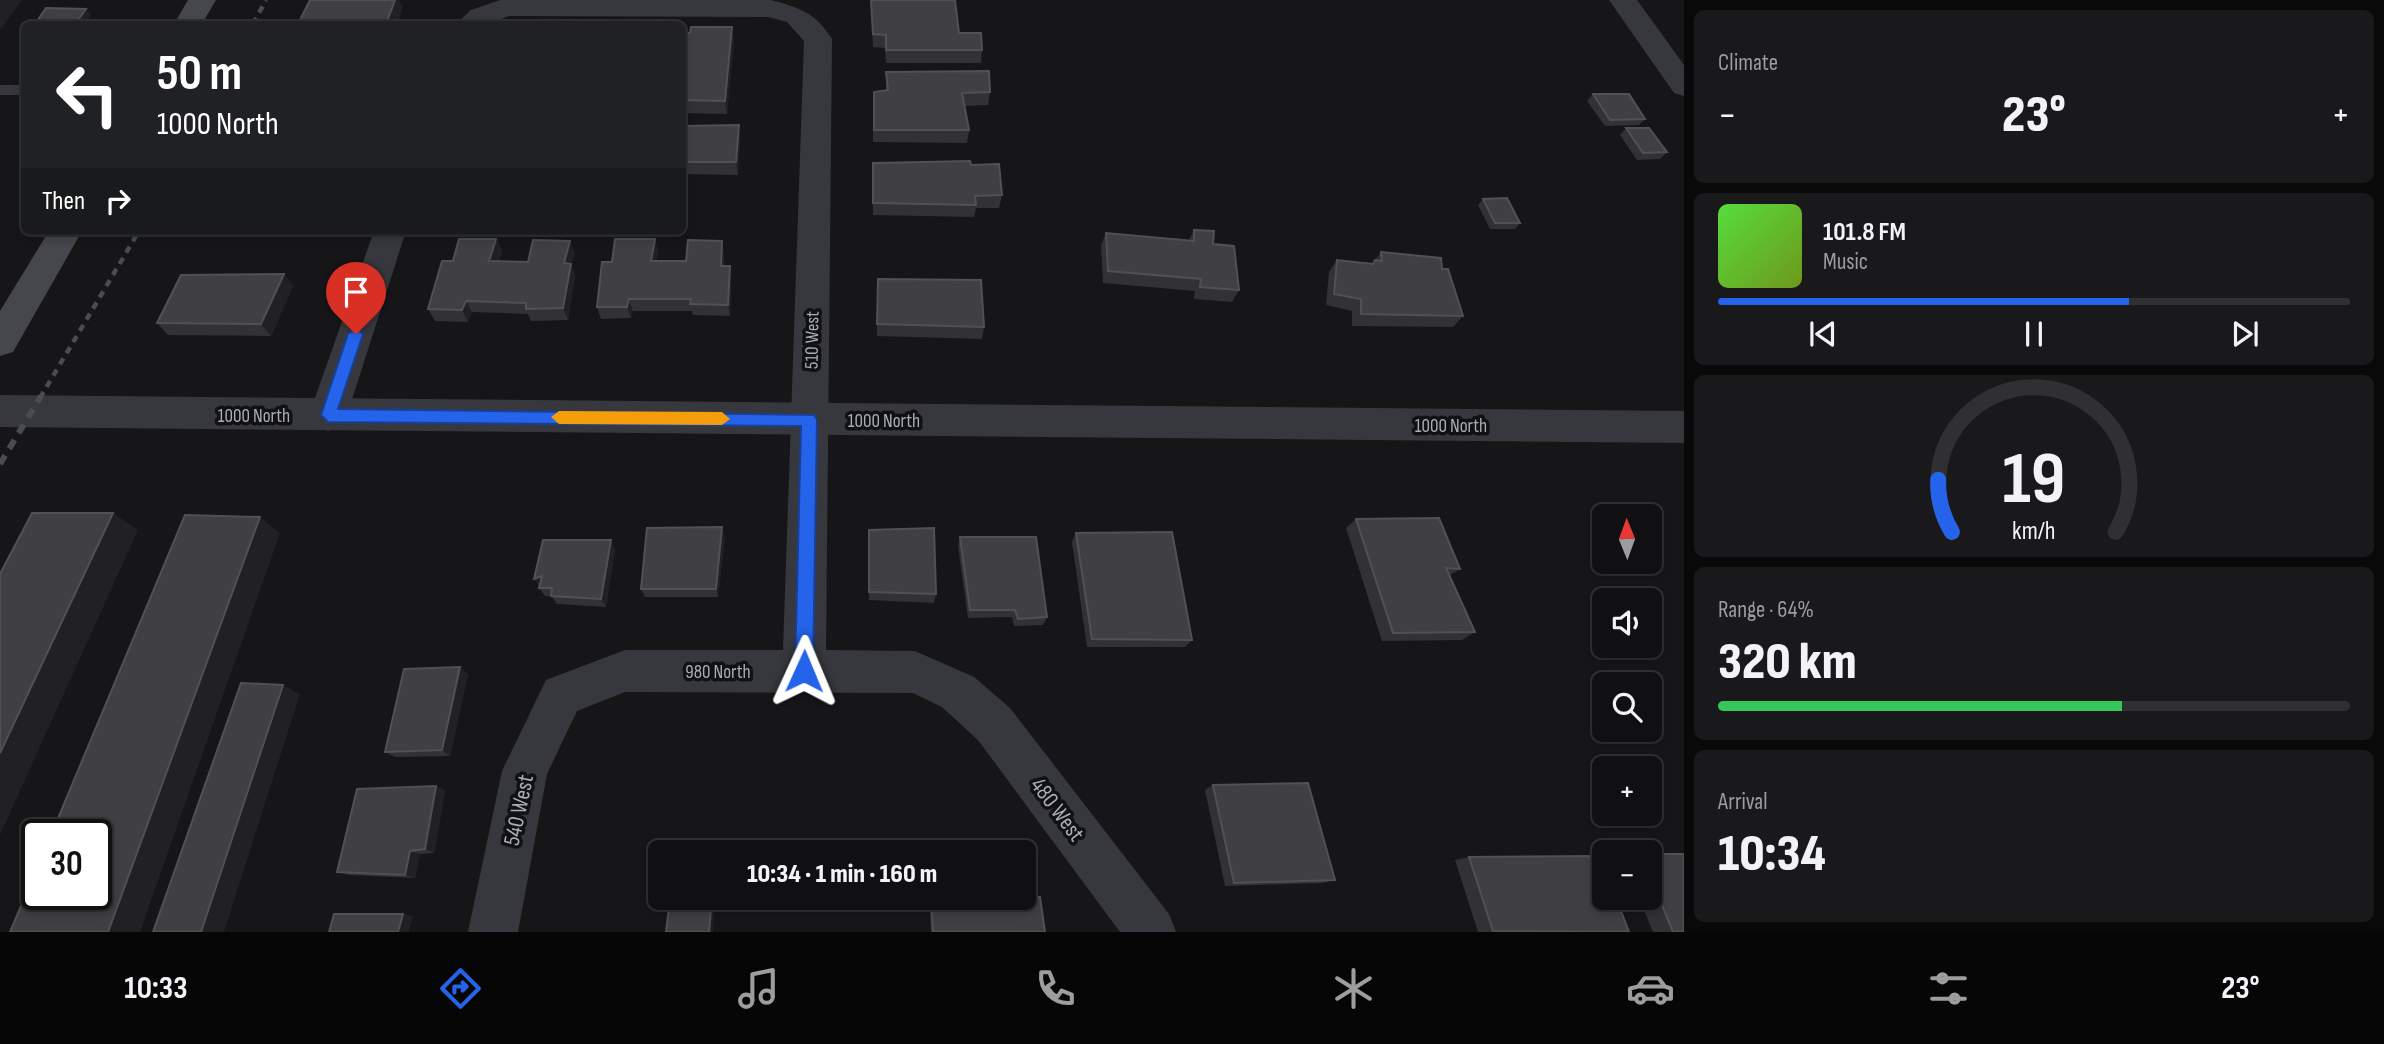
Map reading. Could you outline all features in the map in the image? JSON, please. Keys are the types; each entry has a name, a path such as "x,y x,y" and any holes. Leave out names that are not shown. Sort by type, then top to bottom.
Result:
{"main road":[{"path":"190,21 202,0"},
{"path":"0,342 63,235"}],"street":[{"path":"1623,0 1684,86"},
{"name":"510 West","path":"475,20 506,7 769,8 797,16 818,38 804,671"},
{"path":"328,415 389,235"},
{"name":"1000 North","path":"0,411 1684,427"},
{"name":"980 North","path":"562,695 625,671 915,672 958,692"},
{"name":"480 West","path":"958,692 994,724 1151,932"},
{"name":"540 West","path":"494,932 525,771 562,695"}],"lane":[{"path":"0,90 21,90"}],"building":[{"path":"310,0 395,0 387,21 300,21"},
{"path":"871,0 955,0 959,33 981,33 982,50 886,50 886,35 873,34"},
{"path":"46,8 86,9 77,21 37,21"},
{"path":"691,27 732,27 725,101 686,100 686,33 690,33"},
{"path":"989,71 990,92 962,93 969,130 874,130 874,92 888,90 886,72"},
{"path":"1593,94 1629,94 1645,119 1610,120"},
{"path":"739,125 736,162 686,162 686,126"},
{"path":"1626,128 1649,128 1667,152 1643,153"},
{"path":"970,161 971,165 999,164 1002,195 975,196 976,205 873,203 873,163"},
{"path":"1507,198 1520,223 1495,223 1483,199"},
{"path":"1194,230 1214,231 1213,244 1234,246 1239,290 1200,287 1201,279 1108,271 1106,233 1194,241"},
{"path":"459,239 496,239 489,261 528,262 533,240 570,241 564,263 571,264 563,308 526,309 526,303 466,301 462,310 428,309 442,261 453,261"},
{"path":"615,239 655,239 651,261 686,261 688,240 722,241 721,266 730,266 728,305 690,304 691,299 629,299 627,307 597,307 602,262 612,262"},
{"path":"1381,252 1441,258 1442,269 1448,269 1463,316 1361,314 1361,299 1334,294 1337,260 1373,264 1375,260 1382,261"},
{"path":"284,274 261,324 157,323 181,275"},
{"path":"878,279 981,280 984,327 877,324"},
{"path":"32,513 113,513 0,753 0,574"},
{"path":"185,515 260,517 108,932 10,932 21,906 21,910 112,910 112,819 58,819"},
{"path":"1439,518 1460,569 1446,568 1475,632 1393,633 1356,519"},
{"path":"722,527 716,589 641,589 647,528"},
{"path":"934,528 936,594 869,592 869,530"},
{"path":"1172,532 1192,640 1092,639 1076,533"},
{"path":"960,537 1036,537 1047,617 1018,619 1015,610 970,610"},
{"path":"543,540 611,540 601,599 551,596 552,588 539,588 542,576 534,579"},
{"path":"460,667 442,750 385,752 404,669"},
{"path":"241,683 283,685 201,932 153,932"},
{"path":"1308,783 1335,880 1234,883 1213,785"},
{"path":"436,786 425,849 410,851 405,875 337,872 357,789"},
{"path":"1662,854 1684,854 1684,932 1673,932 1662,905"},
{"path":"1592,856 1592,910 1621,910 1629,932 1493,931 1469,857"},
{"path":"1036,897 1040,897 1045,932 933,932 932,910 1036,910"},
{"path":"669,910 711,910 709,932 666,932"},
{"path":"334,914 403,914 398,932 329,932"}],"railway":[{"path":"255,21 266,0"},
{"path":"40,398 137,235"},
{"path":"0,464 41,396"}],"slow traffic":[{"path":"559,417 722,419"}],"route":[{"path":"356,334 328,415 809,420 804,671"}]}
